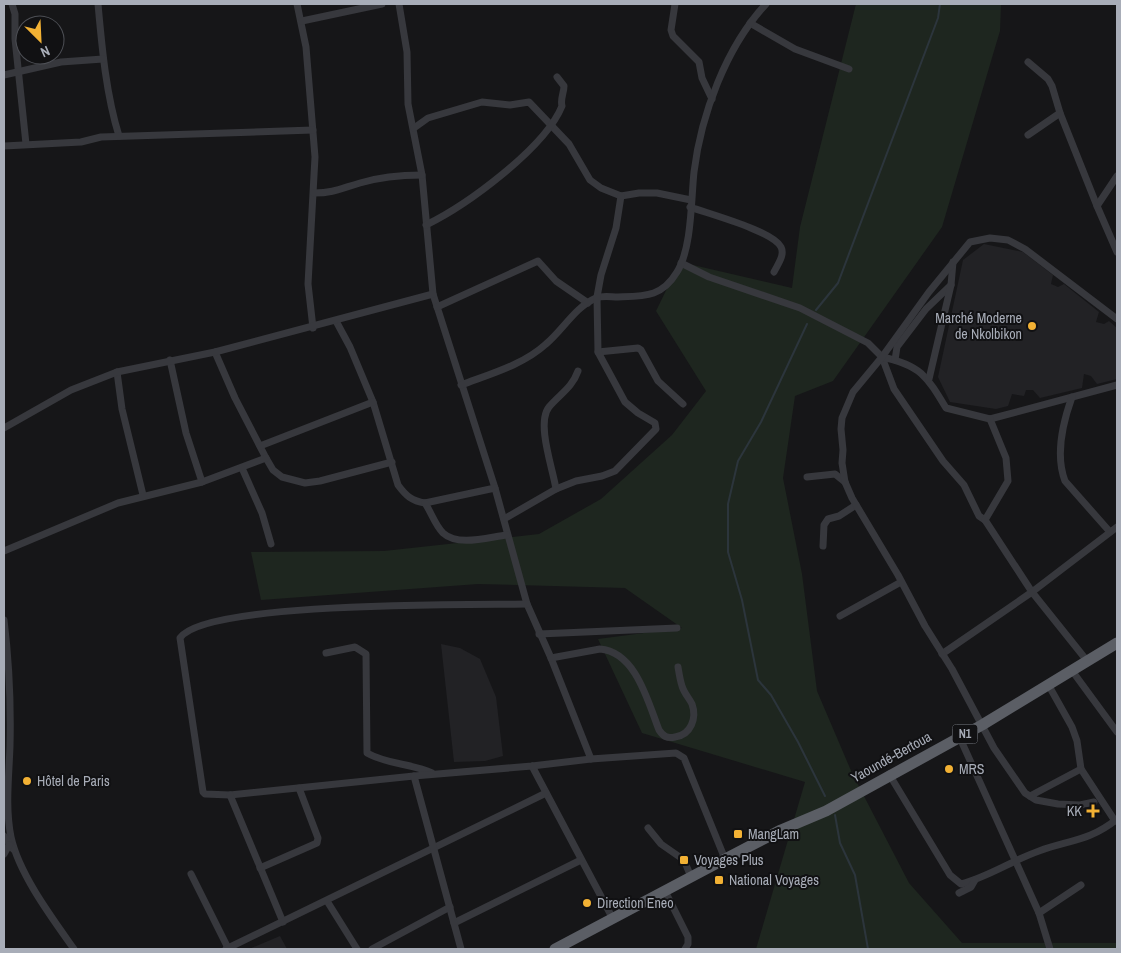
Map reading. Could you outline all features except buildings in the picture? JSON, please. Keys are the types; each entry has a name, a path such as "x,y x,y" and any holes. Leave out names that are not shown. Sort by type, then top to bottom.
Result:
{"highway":[{"name":"Yaoundé-Bertoua","path":"724,859 826,811 889,774 982,725 1073,672 1117,643"},
{"name":"N1","path":"555,949 724,859"}],"street":[{"path":"12,4 15,14 18,71 26,144"},
{"path":"98,4 104,59 113,115 119,136"},
{"path":"297,4 302,21 313,130 314,193 308,284 313,328"},
{"path":"302,21 382,4"},
{"path":"400,4 406,52 408,104 422,175 433,294 495,488 526,604 551,658 591,759"},
{"path":"675,4 671,30 673,36 699,62 702,78 712,99"},
{"path":"462,385 527,359 546,344 588,302 597,298 657,293 665,288 681,263 686,245 699,138 712,99 726,66 750,24 766,4"},
{"path":"750,24 795,49 849,69"},
{"path":"4,74 61,62 104,59"},
{"path":"1028,62 1048,79 1097,206 1117,252"},
{"path":"426,225 493,181 553,125 562,106 561,102 564,91 564,86 558,77"},
{"path":"414,128 428,118 482,102 510,105 529,102 553,125 569,144 590,180 602,188 621,196 639,193 657,194 691,203 763,232 775,240 781,247 782,256 774,272"},
{"path":"1028,135 1060,113"},
{"path":"4,146 81,142 101,137 119,136 313,130"},
{"path":"314,193 335,192 360,183 379,179 422,175"},
{"path":"1097,206 1117,176"},
{"path":"504,519 556,489 576,481 602,476 615,471 657,426 626,402 598,352 597,298 601,275 617,222 621,196"},
{"path":"1094,802 1080,805 1036,800 1020,785 982,725 856,505 845,482 842,463 842,418 853,392 882,357 929,292 970,242 990,238 1008,240 1026,249 1117,319"},
{"path":"437,307 538,261 556,280 588,302"},
{"path":"929,379 951,285 954,262"},
{"path":"681,263 708,277 800,308 868,343 882,357 894,389 943,461 964,485 979,516 985,520 1032,592 1088,662"},
{"path":"895,360 897,347 911,332 926,308 951,285"},
{"path":"4,428 71,390 117,372 215,352 313,328 433,294"},
{"path":"336,321 350,347 373,402 398,485 406,496 415,501 425,503 495,488"},
{"path":"598,352 638,348 642,350 658,381 683,404"},
{"path":"215,352 235,398 266,458 273,470 282,477 305,482 320,482 392,462"},
{"path":"882,357 917,369 929,379 946,408 990,419 1117,385"},
{"path":"170,360 184,425 202,482"},
{"path":"556,489 545,433 544,416 550,406 572,384 578,371"},
{"path":"117,372 122,409 142,495"},
{"path":"1072,397 1063,422 1062,473 1065,481 1110,532"},
{"path":"260,446 373,402"},
{"path":"985,520 1008,481 1006,458 990,419"},
{"path":"4,551 20,546 75,519 142,495 202,482 266,458"},
{"path":"242,468 262,513 271,544"},
{"path":"808,477 835,474 845,482"},
{"path":"425,503 439,527 452,538 463,540 507,535"},
{"path":"823,546 824,525 828,519 839,516 856,505"},
{"path":"942,654 1032,592 1117,527"},
{"path":"840,616 901,582"},
{"path":"526,604 418,605 302,610 220,619 182,634 180,646 188,680 203,792 208,796 230,795 433,773 532,766 591,759 681,755 724,859"},
{"path":"4,620 8,816 16,853"},
{"path":"539,634 678,628"},
{"path":"326,653 355,647 366,654 367,753 379,760 420,767 433,773"},
{"path":"551,658 607,650 626,662 638,678 659,730 663,736 669,738 683,736 688,732 693,719 692,705 682,687 678,667"},
{"path":"1073,672 1117,732"},
{"path":"889,774 950,876 961,884 975,880 1040,850 1078,841 1116,820 1081,769 1077,740 1072,727 1049,686"},
{"path":"959,736 1014,862 1039,913 1050,949"},
{"path":"532,766 612,919"},
{"path":"4,775 8,767"},
{"path":"1030,796 1081,769"},
{"path":"414,776 461,949"},
{"path":"260,868 317,843 318,838 300,788"},
{"path":"191,874 227,949 546,793"},
{"path":"230,795 283,922"},
{"path":"648,828 661,844 684,860 691,877"},
{"path":"4,836 16,853 35,889 74,949"},
{"path":"4,854 9,844"},
{"path":"454,923 581,860"},
{"path":"959,893 971,887 975,880"},
{"path":"1039,913 1081,885"},
{"path":"665,891 688,937 688,944 684,949"},
{"path":"327,901 357,949"},
{"path":"372,949 450,907"}],"shaded area":[{"path":"856,4 1001,4 1000,31 942,227 833,381 795,396 783,478 802,574 817,691 852,773 909,883 962,943 1117,943 1117,949 756,949 805,782 642,733 598,639 682,628 625,588 478,584 261,600 251,552 384,551 539,534 601,499 672,435 706,391 656,311 680,262 792,288 800,227"},
{"name":"Marché Moderne de Nkolbikon","path":"984,244 1023,252 1053,275 1051,284 1058,287 1064,284 1099,312 1096,322 1104,324 1109,321 1117,328 1117,379 1097,384 1091,376 1084,374 1082,388 1040,398 1033,390 1026,390 1024,396 1012,394 1008,406 996,409 950,402 938,377 963,260"},
{"path":"441,644 460,648 480,659 496,697 503,756 485,761 454,762"},
{"path":"280,936 287,949 249,949"}],"waterway":[{"path":"816,310 838,283 938,18 940,4"},
{"path":"807,324 761,422 738,461 728,504 728,552 742,600 758,680 771,695 798,742 825,796"},
{"path":"835,815 840,843 855,875 868,949"}],"place":[{"name":"Marché Moderne de Nkolbikon","path":"1032,326"},
{"name":"MRS","path":"949,769"},
{"name":"Hôtel de Paris","path":"27,781"},
{"name":"KK","path":"1093,811"},
{"name":"MangLam","path":"738,834"},
{"name":"Voyages Plus","path":"684,860"},
{"name":"National Voyages","path":"719,880"},
{"name":"Direction Eneo","path":"587,903"}]}
